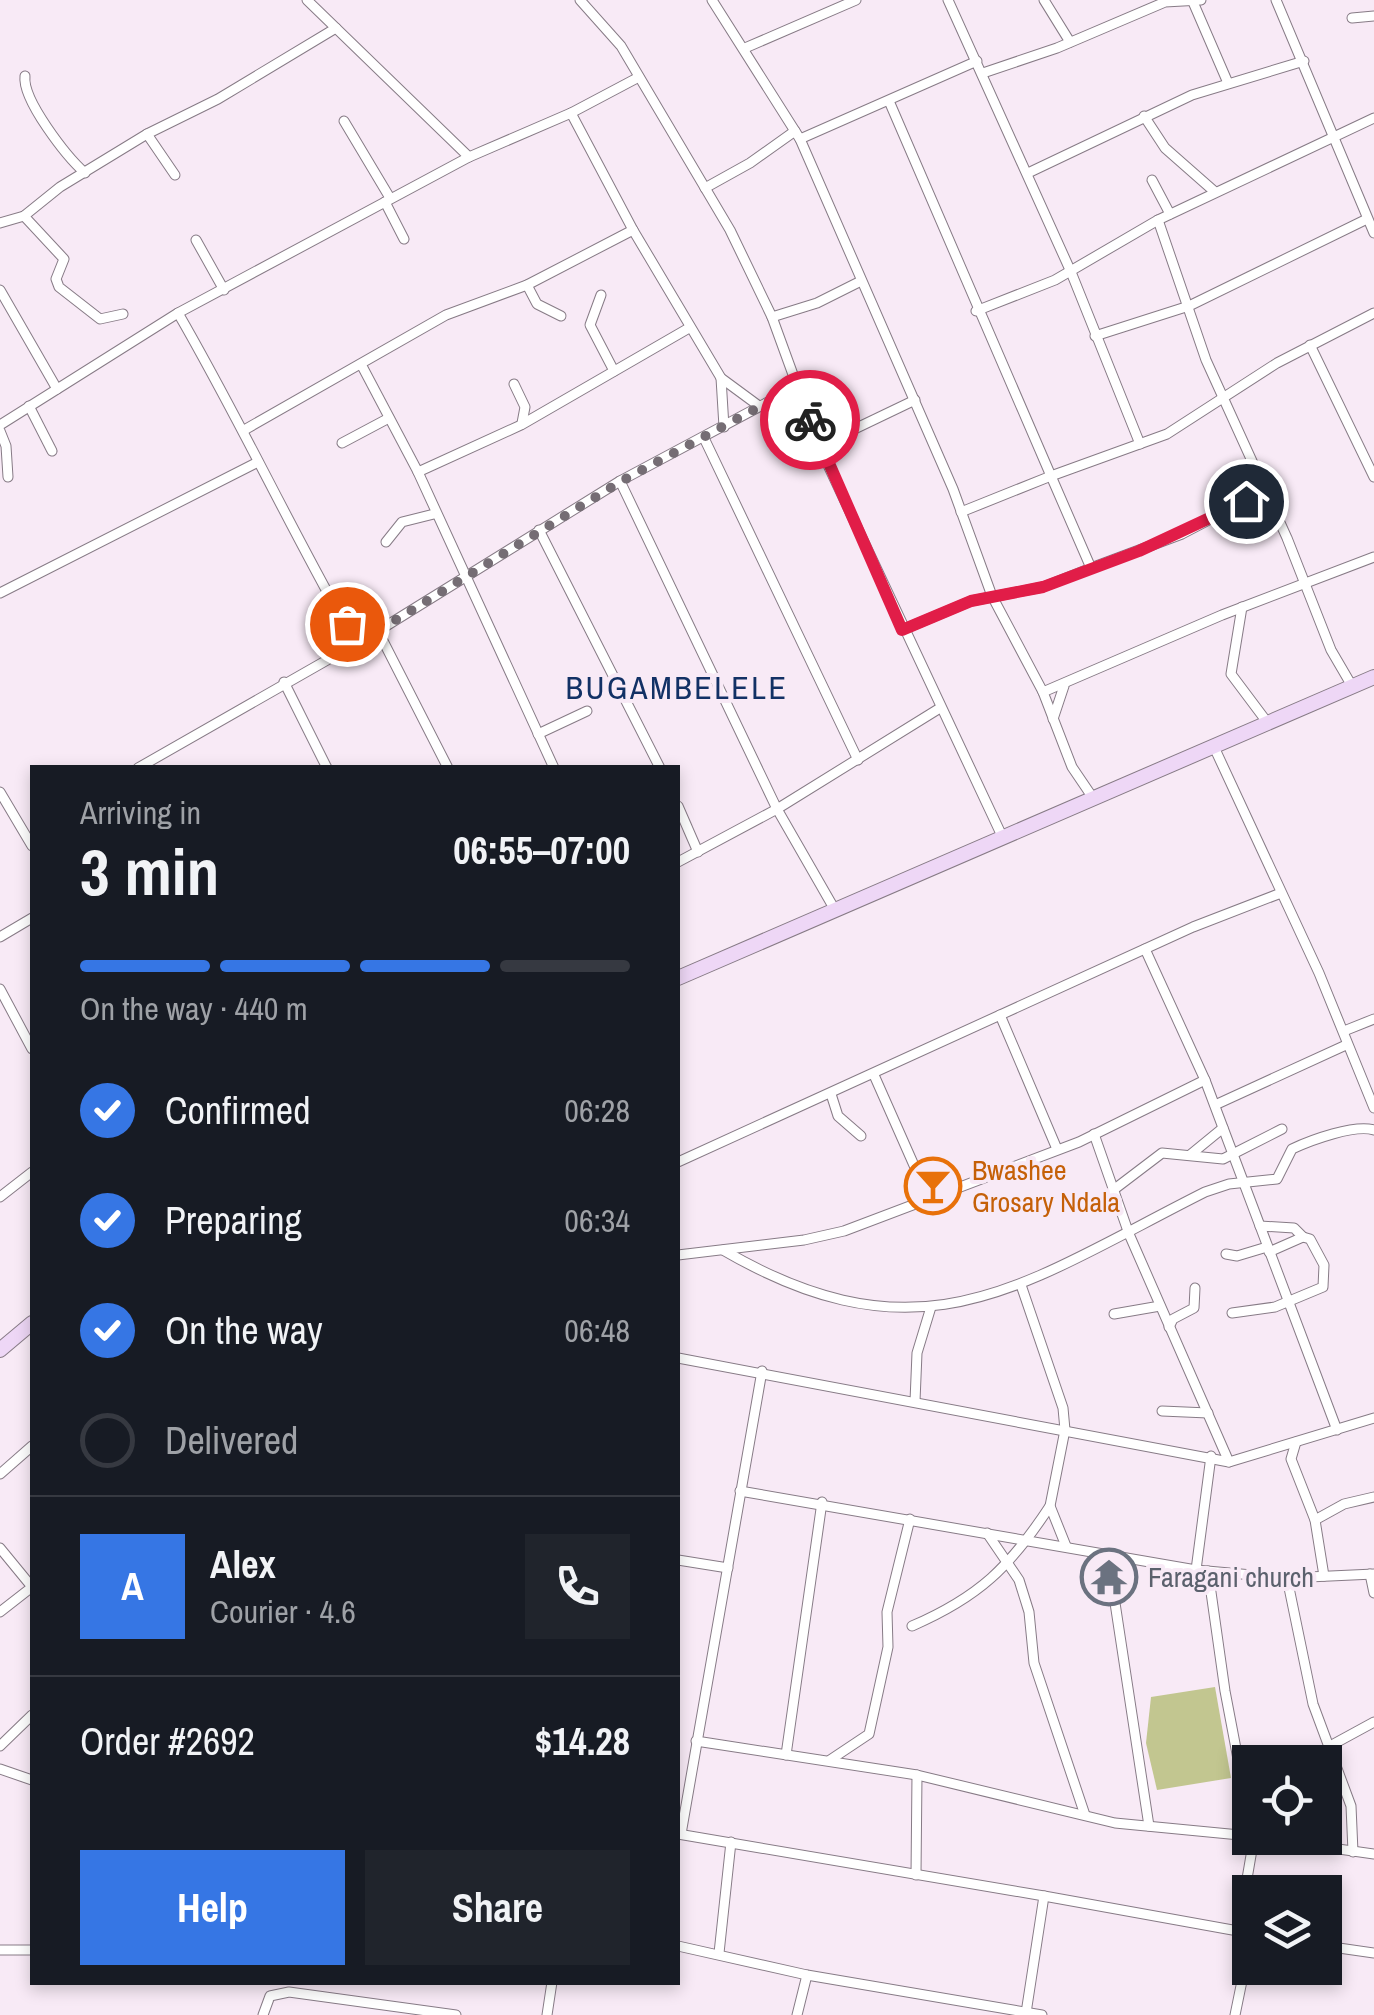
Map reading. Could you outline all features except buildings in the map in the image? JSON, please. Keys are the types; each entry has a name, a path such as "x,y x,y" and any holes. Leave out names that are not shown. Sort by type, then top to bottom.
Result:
{"street":[{"path":"306,0 469,157"},
{"path":"580,0 613,34 704,188 772,317 819,446 902,630 1002,836"},
{"path":"712,0 797,135 915,400 992,596 1042,692 1072,767 1091,796"},
{"path":"744,48 856,0"},
{"path":"948,0 1028,172 1140,444"},
{"path":"1044,0 1070,42"},
{"path":"1276,0 1374,234"},
{"path":"983,73 1165,2 1197,1 1228,83"},
{"path":"1352,18 1374,16"},
{"path":"0,224 24,216 146,134 218,99 336,28"},
{"path":"704,188 797,135 978,61"},
{"path":"1028,172 1144,116 1228,83 1304,61"},
{"path":"25,76 24,86 35,107 84,174"},
{"path":"8,477 6,446 0,428 29,406 178,313 469,157 571,113 639,77"},
{"path":"889,100 976,311 1092,568"},
{"path":"571,113 633,230 721,378 759,406"},
{"path":"1144,116 1165,148 1215,192"},
{"path":"976,311 1071,272 1158,220 1374,118"},
{"path":"344,122 388,200 404,239"},
{"path":"146,134 176,175"},
{"path":"1152,180 1170,214"},
{"path":"24,216 64,259 56,280 59,287 100,318 124,314"},
{"path":"1095,336 1189,306 1367,219"},
{"path":"1158,220 1202,348 1266,490 1331,650 1352,686"},
{"path":"246,430 446,315 527,285 633,230"},
{"path":"196,240 224,290"},
{"path":"772,317 816,304 861,282"},
{"path":"527,285 535,302 561,316"},
{"path":"0,290 57,389"},
{"path":"601,295 590,325 614,371"},
{"path":"960,512 1188,422 1310,344 1371,314 1374,303"},
{"path":"178,313 246,430 258,462 347,624 350,644"},
{"path":"418,472 522,425 689,328"},
{"path":"1310,344 1374,476"},
{"path":"362,366 418,472 553,765"},
{"path":"721,378 724,427"},
{"path":"514,384 525,407 522,425"},
{"path":"143,765 378,631 620,482 798,386"},
{"path":"819,446 915,400"},
{"path":"29,406 52,451"},
{"path":"342,443 389,418"},
{"path":"704,438 858,760"},
{"path":"0,592 258,462"},
{"path":"620,482 777,809 835,910"},
{"path":"902,630 992,596 1043,587 1182,534 1266,490"},
{"path":"386,542 402,522 434,514"},
{"path":"539,530 658,765"},
{"path":"1042,692 1374,556"},
{"path":"1242,607 1231,674 1266,722"},
{"path":"347,624 357,630 378,631"},
{"path":"378,631 446,765"},
{"path":"680,977 1091,796 1214,748 1374,677"},
{"path":"284,682 325,765"},
{"path":"1052,719 1064,686"},
{"path":"680,861 777,809 940,708"},
{"path":"538,734 587,711"},
{"path":"1214,748 1344,1031 1346,1044 1370,1089 1374,1108"},
{"path":"0,792 30,837"},
{"path":"680,811 698,852"},
{"path":"680,1161 1145,949 1281,893"},
{"path":"0,937 30,919"},
{"path":"1145,949 1235,1154 1337,1430"},
{"path":"0,990 30,1045"},
{"path":"1000,1014 1057,1149"},
{"path":"1344,1031 1374,1019"},
{"path":"1214,1105 1346,1044"},
{"path":"874,1075 928,1198"},
{"path":"680,1255 844,1231 1094,1134 1205,1080"},
{"path":"830,1094 838,1116 861,1136"},
{"path":"1190,1155 1223,1128"},
{"path":"723,1250 777,1281 816,1294 870,1305 931,1307 1021,1286 1205,1192 1229,1184 1277,1180 1292,1149 1303,1144 1358,1128 1374,1130"},
{"path":"1112,1191 1154,1156 1208,1159 1235,1154 1282,1129"},
{"path":"1094,1134 1129,1234 1229,1462"},
{"path":"2,1191 30,1173"},
{"path":"1232,1313 1287,1303 1323,1287 1316,1244 1294,1228 1260,1226"},
{"path":"1226,1254 1268,1250 1303,1237"},
{"path":"912,1626 968,1599 1010,1563 1050,1506 1065,1430 1060,1394 1021,1286"},
{"path":"1170,1328 1173,1319 1194,1308 1195,1288"},
{"path":"1114,1314 1160,1306"},
{"path":"915,1400 917,1353 931,1307"},
{"path":"0,1350 30,1325"},
{"path":"680,1358 1229,1462 1374,1418"},
{"path":"680,1829 762,1371"},
{"path":"1162,1411 1208,1413"},
{"path":"1296,1442 1291,1459 1315,1520 1324,1576"},
{"path":"0,1474 30,1448"},
{"path":"1196,1570 1211,1456"},
{"path":"740,1490 1196,1570 1287,1578 1372,1574 1374,1594"},
{"path":"1315,1520 1374,1496"},
{"path":"786,1755 822,1502"},
{"path":"1050,1506 1066,1546"},
{"path":"1309,1506 1330,1511"},
{"path":"828,1761 869,1734 888,1647 887,1612 910,1519"},
{"path":"986,1532 1010,1563 1029,1612 1034,1662 1085,1815"},
{"path":"0,1548 30,1585"},
{"path":"1108,1557 1148,1826"},
{"path":"680,1560 728,1568"},
{"path":"1208,1571 1235,1745"},
{"path":"1287,1578 1302,1661 1330,1745"},
{"path":"0,1612 30,1589"},
{"path":"0,1746 30,1717"},
{"path":"1332,1745 1373,1722 1374,1737"},
{"path":"696,1741 917,1774 1085,1815 1232,1835"},
{"path":"0,1769 30,1779"},
{"path":"916,1875 917,1774"},
{"path":"1342,1785 1354,1820 1353,1852"},
{"path":"680,1834 1232,1931"},
{"path":"719,1953 731,1842"},
{"path":"1342,1850 1374,1854"},
{"path":"1026,2013 1044,1896"},
{"path":"680,1946 807,1975 1042,2015"},
{"path":"1342,1948 1374,1953"},
{"path":"0,1950 30,1950"},
{"path":"797,2015 807,1975"},
{"path":"547,2015 552,1985"},
{"path":"1235,2015 1241,1985"},
{"path":"264,2015 268,1997 289,1992 456,2015"}],"green space":[{"path":"1215,1687 1231,1778 1157,1790 1146,1743 1151,1697"}],"way so far":[{"path":"347,624 357,630 378,631 620,482 798,386 810,420"}],"place":[{"name":"Bwashee Grosary Ndala","path":"933,1186"},
{"name":"Faragani church","path":"1109,1577"}],"district":[{"name":"BUGAMBELELE","path":"677,687"}],"route":[{"path":"810,420 902,630 971,601 1043,587 1182,534 1246,501"}]}
